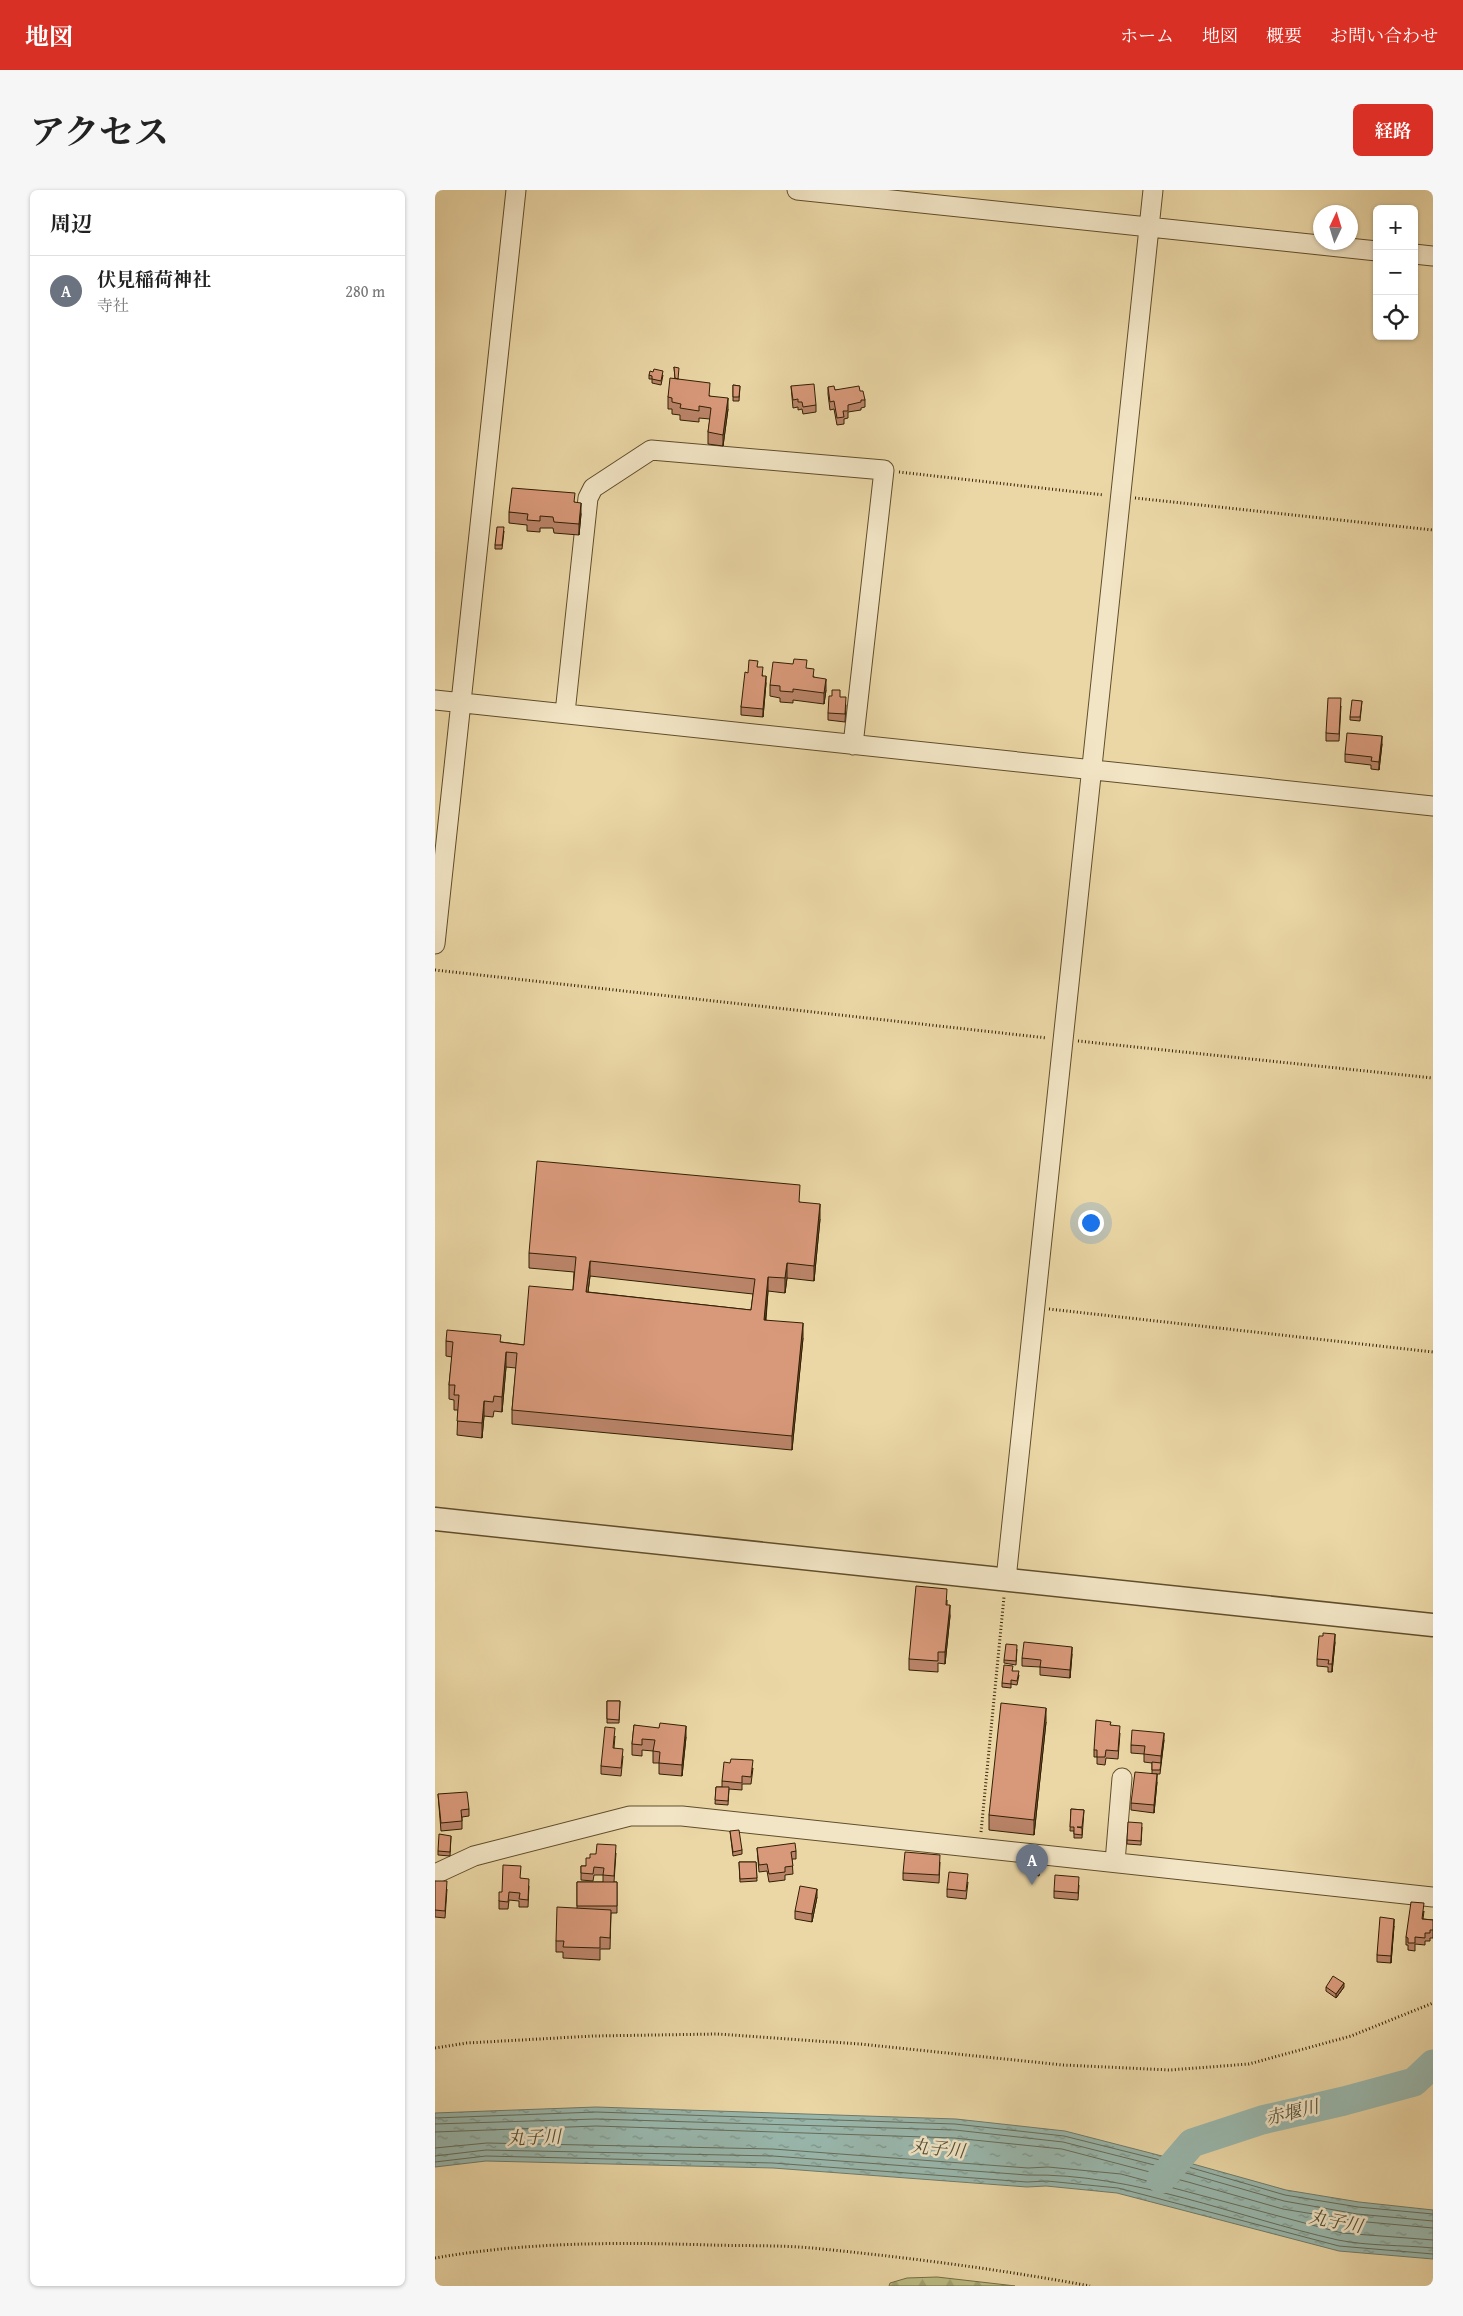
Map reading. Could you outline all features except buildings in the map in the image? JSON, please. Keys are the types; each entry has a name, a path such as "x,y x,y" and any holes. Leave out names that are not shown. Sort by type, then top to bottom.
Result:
{"street":[{"path":"435,944 516,190"},
{"path":"797,190 1373,251"},
{"path":"1006,1579 1153,190"},
{"path":"1418,254 1433,256"},
{"path":"565,713 588,498 593,488 651,450 884,470 853,745"},
{"path":"435,700 1433,806"},
{"path":"435,1519 1433,1625"},
{"path":"1115,1862 1122,1778"},
{"path":"435,1874 474,1856 630,1816 682,1816 1433,1897"}],"path":[{"path":"884,470 1433,530"},
{"path":"435,970 1064,1040 1433,1078"},
{"path":"1034,1308 1433,1352"},
{"path":"979,1848 1006,1579"},
{"path":"435,2048 467,2042 593,2036 717,2034 860,2044 1063,2065 1171,2070 1249,2064 1351,2036 1433,2003"},
{"path":"435,2258 488,2250 632,2243 811,2248 1039,2277 1090,2286"}],"green space":[{"path":"937,2277 1015,2286 889,2286 890,2283 907,2278"}],"water":[{"name":"丸子川","path":"596,2107 956,2119 1065,2131 1286,2190 1359,2202 1433,2210 1433,2259 1339,2251 1117,2193 1046,2186 1027,2187 773,2168 486,2161 435,2167 435,2113"}],"waterway":[{"name":"赤堰川","path":"1161,2179 1192,2143 1262,2120 1414,2082 1433,2064"}],"place":[{"name":"伏見稲荷神社","path":"1032,1885"}]}
